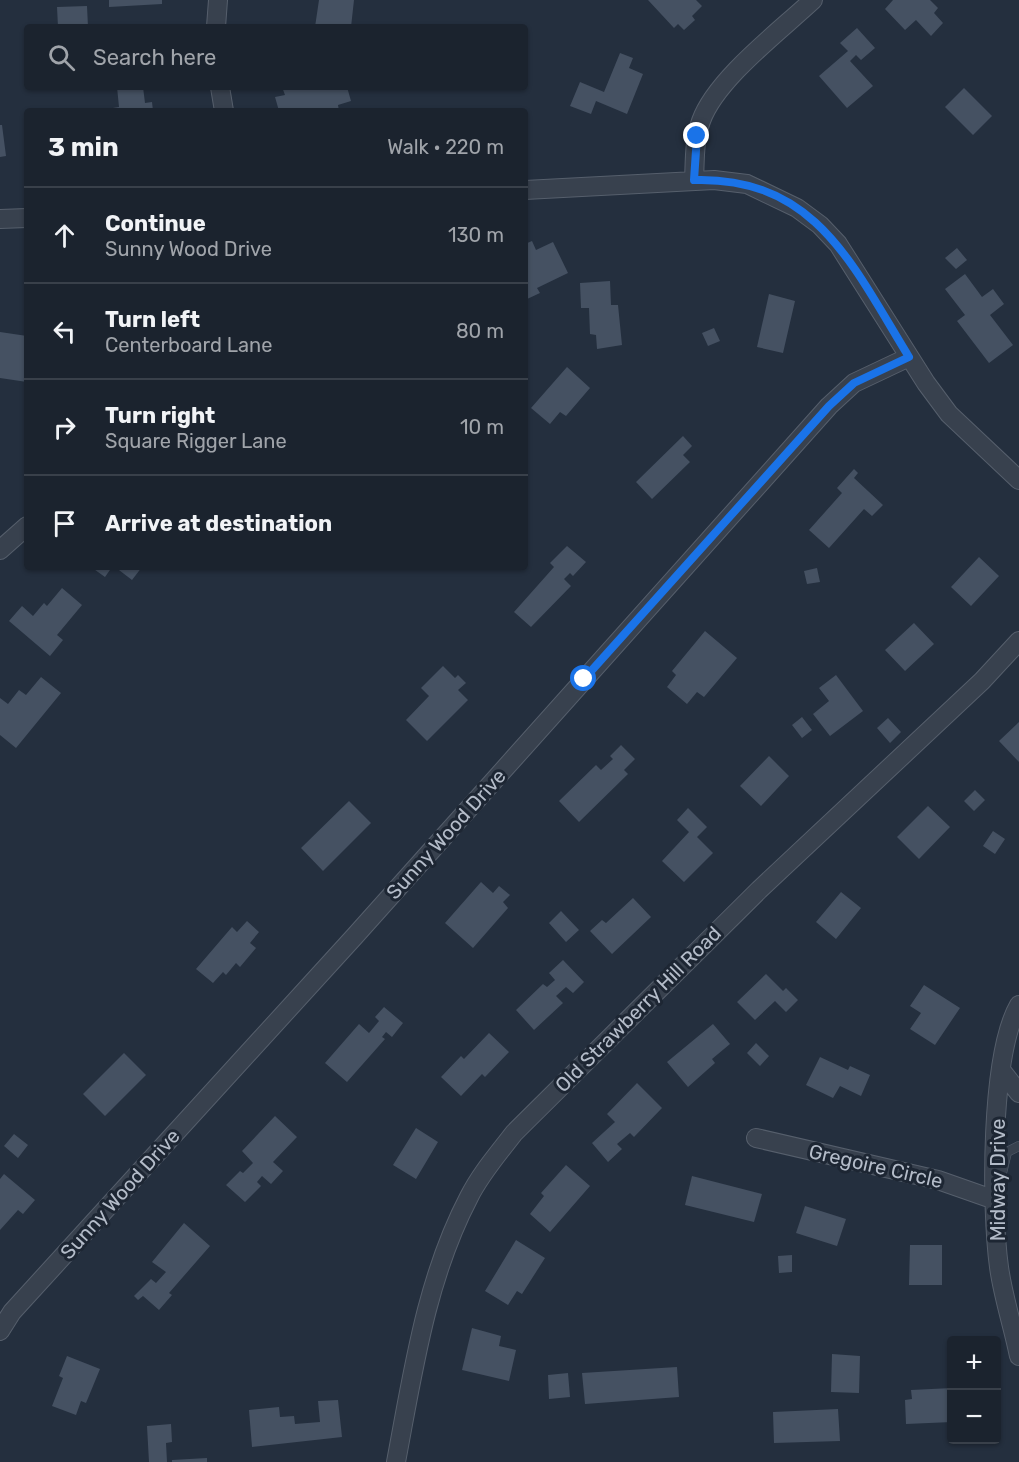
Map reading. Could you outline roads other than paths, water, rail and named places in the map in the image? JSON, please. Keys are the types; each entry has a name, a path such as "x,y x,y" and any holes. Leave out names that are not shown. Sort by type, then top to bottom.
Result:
{"street":[{"path":"216,24 218,0"},
{"path":"694,180 697,136 709,104 730,76 813,0"},
{"path":"220,90 224,108"},
{"path":"528,190 714,180 747,184 797,208 820,225 838,244 909,357 949,414 1019,480"},
{"path":"0,219 24,218"},
{"name":"Sunny Wood Drive","path":"0,1331 12,1312 354,937 829,406 854,383 909,357"},
{"path":"0,550 24,529"},
{"name":"Old Strawberry Hill Road","path":"396,1462 431,1290 468,1197 484,1170 514,1133 714,934 982,681 1019,641"},
{"name":"Midway Drive","path":"1019,1005 1011,1023 1001,1070 995,1136 995,1200 999,1268 1019,1356"},
{"path":"1001,1070 1019,1093"},
{"name":"Gregoire Circle","path":"756,1138 938,1180 995,1200"}],"lane":[{"path":"995,1200 1007,1152 1019,1146"}]}
